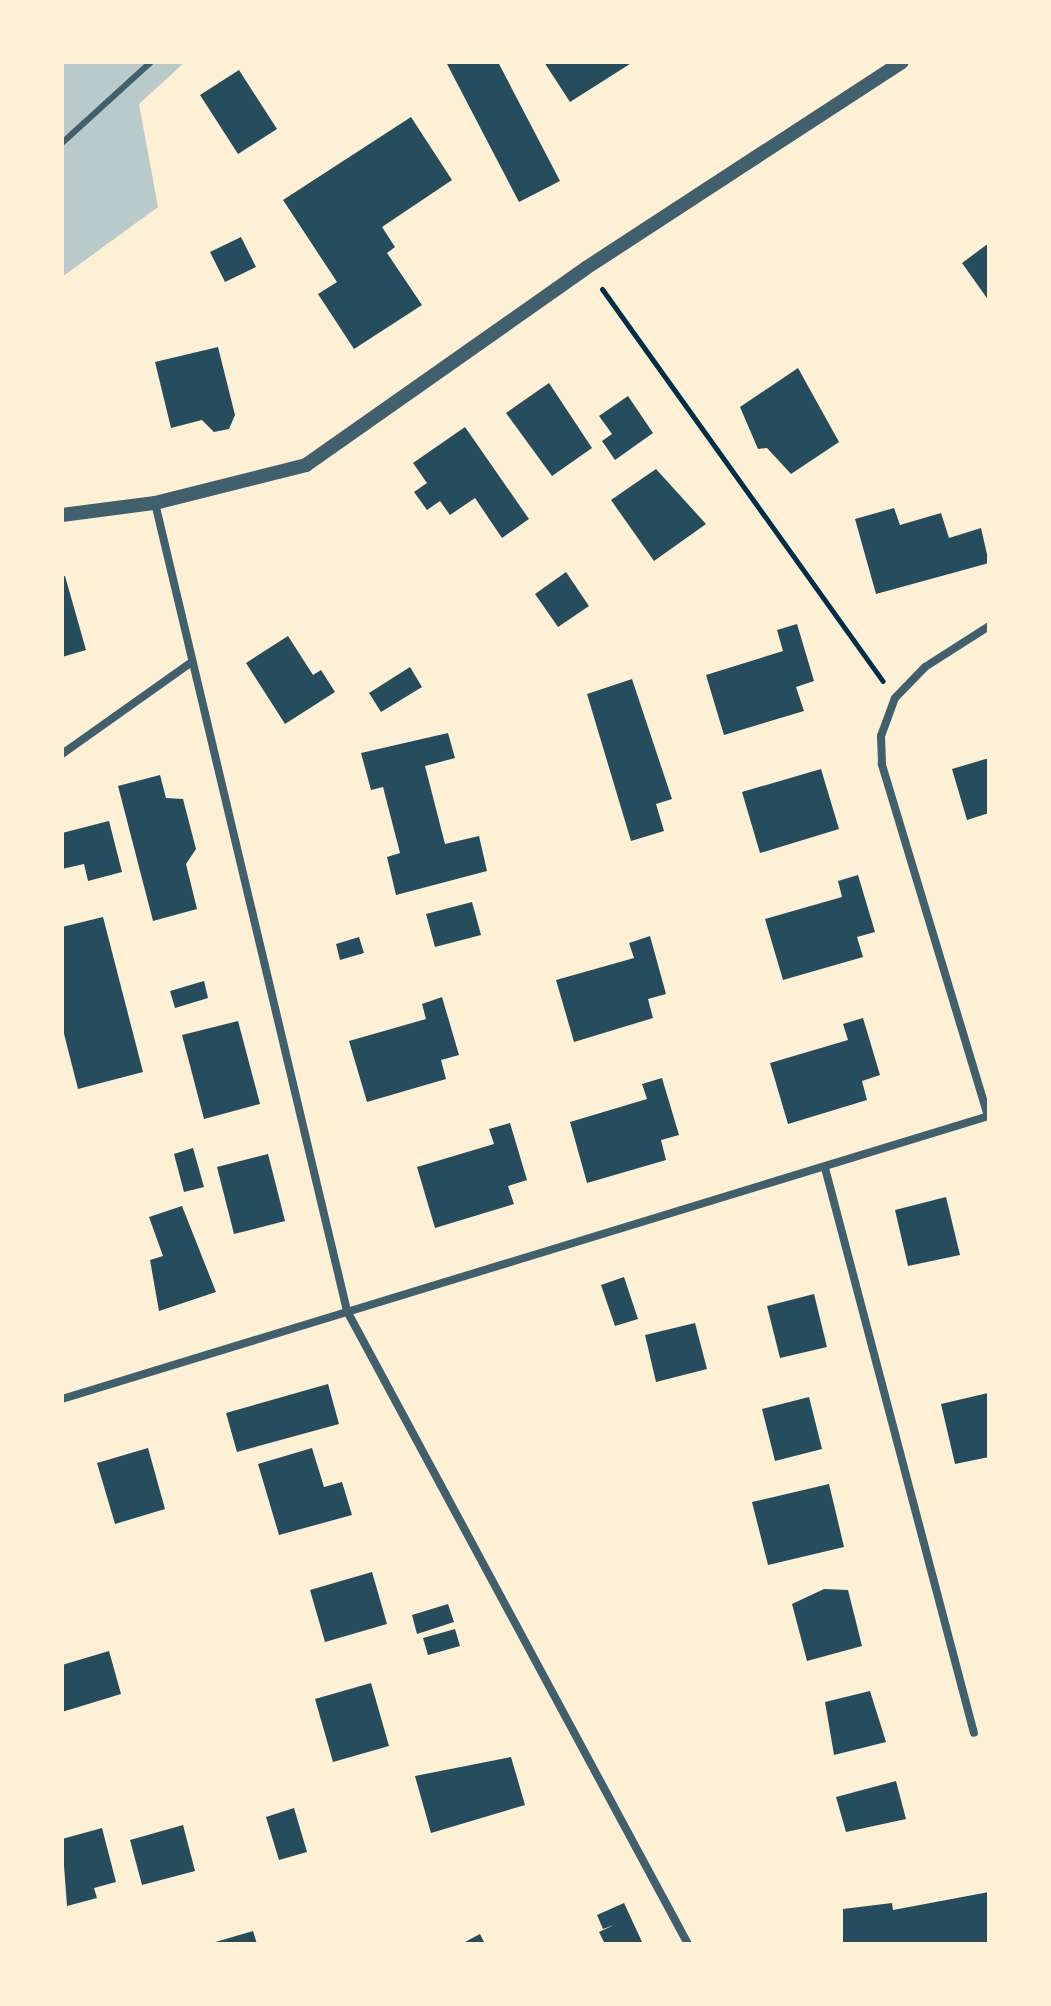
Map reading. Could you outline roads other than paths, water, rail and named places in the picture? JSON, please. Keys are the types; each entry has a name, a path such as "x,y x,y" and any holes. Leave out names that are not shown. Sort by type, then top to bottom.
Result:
{"street":[{"path":"62,515 155,503 306,465 586,268 902,62"},
{"path":"155,503 189,664 347,1311 688,1944"},
{"path":"62,1399 988,1116 882,764 881,736 895,698 925,667 989,626"},
{"path":"62,754 189,664"},
{"path":"825,1168 974,1733"}],"lane":[{"path":"62,143 151,62"}]}
